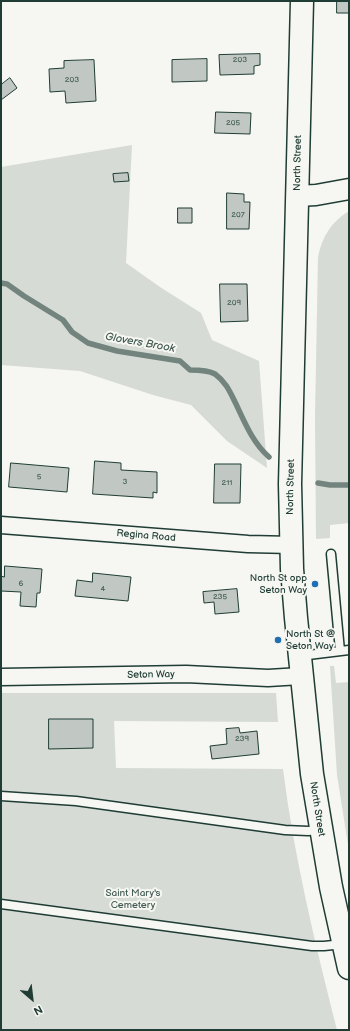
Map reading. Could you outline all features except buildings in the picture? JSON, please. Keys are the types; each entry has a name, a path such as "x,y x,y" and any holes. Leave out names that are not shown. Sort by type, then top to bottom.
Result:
{"main road":[{"name":"North Street","path":"302,1 290,484 292,545 296,618 309,752 320,830 349,968"}],"street":[{"path":"297,196 316,196 349,189"},
{"name":"Regina Road","path":"1,525 248,544 292,545"},
{"name":"Seton Way","path":"1,677 186,674 262,678 300,666"}],"lane":[{"path":"331,554 340,651"},
{"path":"300,666 340,651 349,650"},
{"path":"1,796 76,801 285,830 320,830"},
{"path":"1,904 312,946 343,943"}],"green space":[{"path":"132,145 126,263 201,313 212,340 259,361 267,468 227,441 191,405 153,395 80,371 1,365 1,167"},
{"path":"349,211 349,523 330,525 330,538 316,539 315,416 318,257 322,243 332,225"},
{"path":"330,666 334,666 336,683 349,682 349,851 337,775"},
{"name":"Saint Mary's Cemetery","path":"1,693 276,693 278,722 114,721 116,768 283,769 299,867 337,1030 1,1030"}],"waterway":[{"name":"Glovers Brook","path":"1,283 7,284 63,320 72,332 88,343 117,351 180,361 190,370 200,370 215,374 222,380 232,395 250,432 258,445 269,457"},
{"name":"Glovers Brook","path":"318,483 330,485 349,485"}],"place":[{"name":"North St opp Seton Way","path":"315,584"},
{"name":"North St @ Seton Way","path":"278,640"}]}
